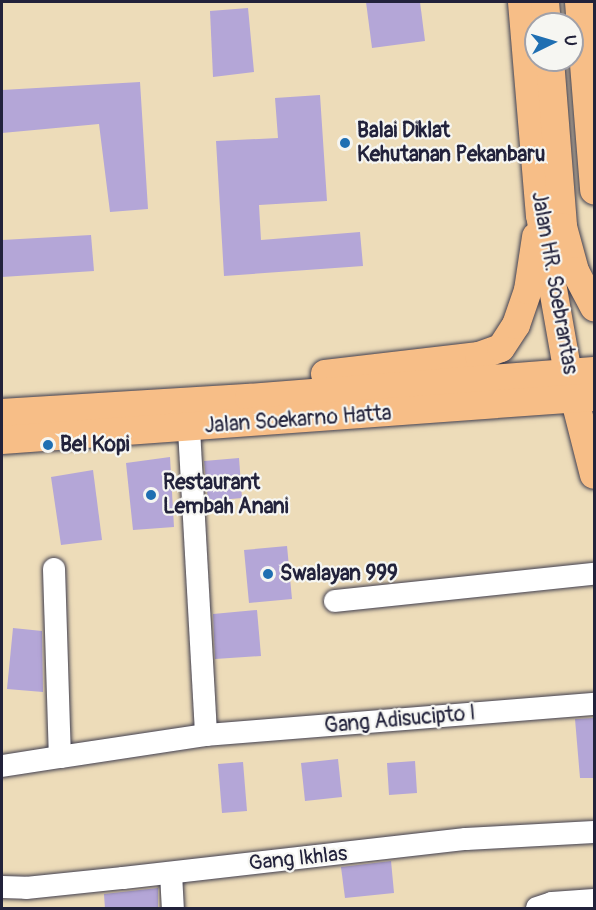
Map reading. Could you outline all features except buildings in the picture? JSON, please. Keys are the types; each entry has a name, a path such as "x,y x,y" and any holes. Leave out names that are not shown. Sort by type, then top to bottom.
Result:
{"main road":[{"name":"Jalan HR. Soebrantas","path":"522,2 552,221 584,396 594,475"},
{"path":"579,2 591,121 594,190"},
{"path":"249,398 286,383 339,371 479,356 501,348 516,325 552,221 550,72"},
{"path":"552,221 594,307"},
{"name":"Jalan Soekarno Hatta","path":"2,412 249,398 584,396"},
{"name":"Jalan Soekarno Hatta","path":"2,440 189,429 584,396"}],"street":[{"path":"189,429 206,735"},
{"path":"54,569 60,757"},
{"path":"335,601 594,574"},
{"name":"Gang Adisucipto I","path":"2,766 206,735 594,704"},
{"name":"Gang Ikhlas","path":"2,887 27,888 466,839 594,832"},
{"path":"171,873 172,909"},
{"path":"537,909 552,903 594,900"}],"place":[{"name":"Balai Diklat Kehutanan Pekanbaru","path":"345,143"},
{"name":"Bel Kopi","path":"48,445"},
{"name":"Restaurant Lembah Anani","path":"151,495"},
{"name":"Swalayan 999","path":"268,574"}]}
